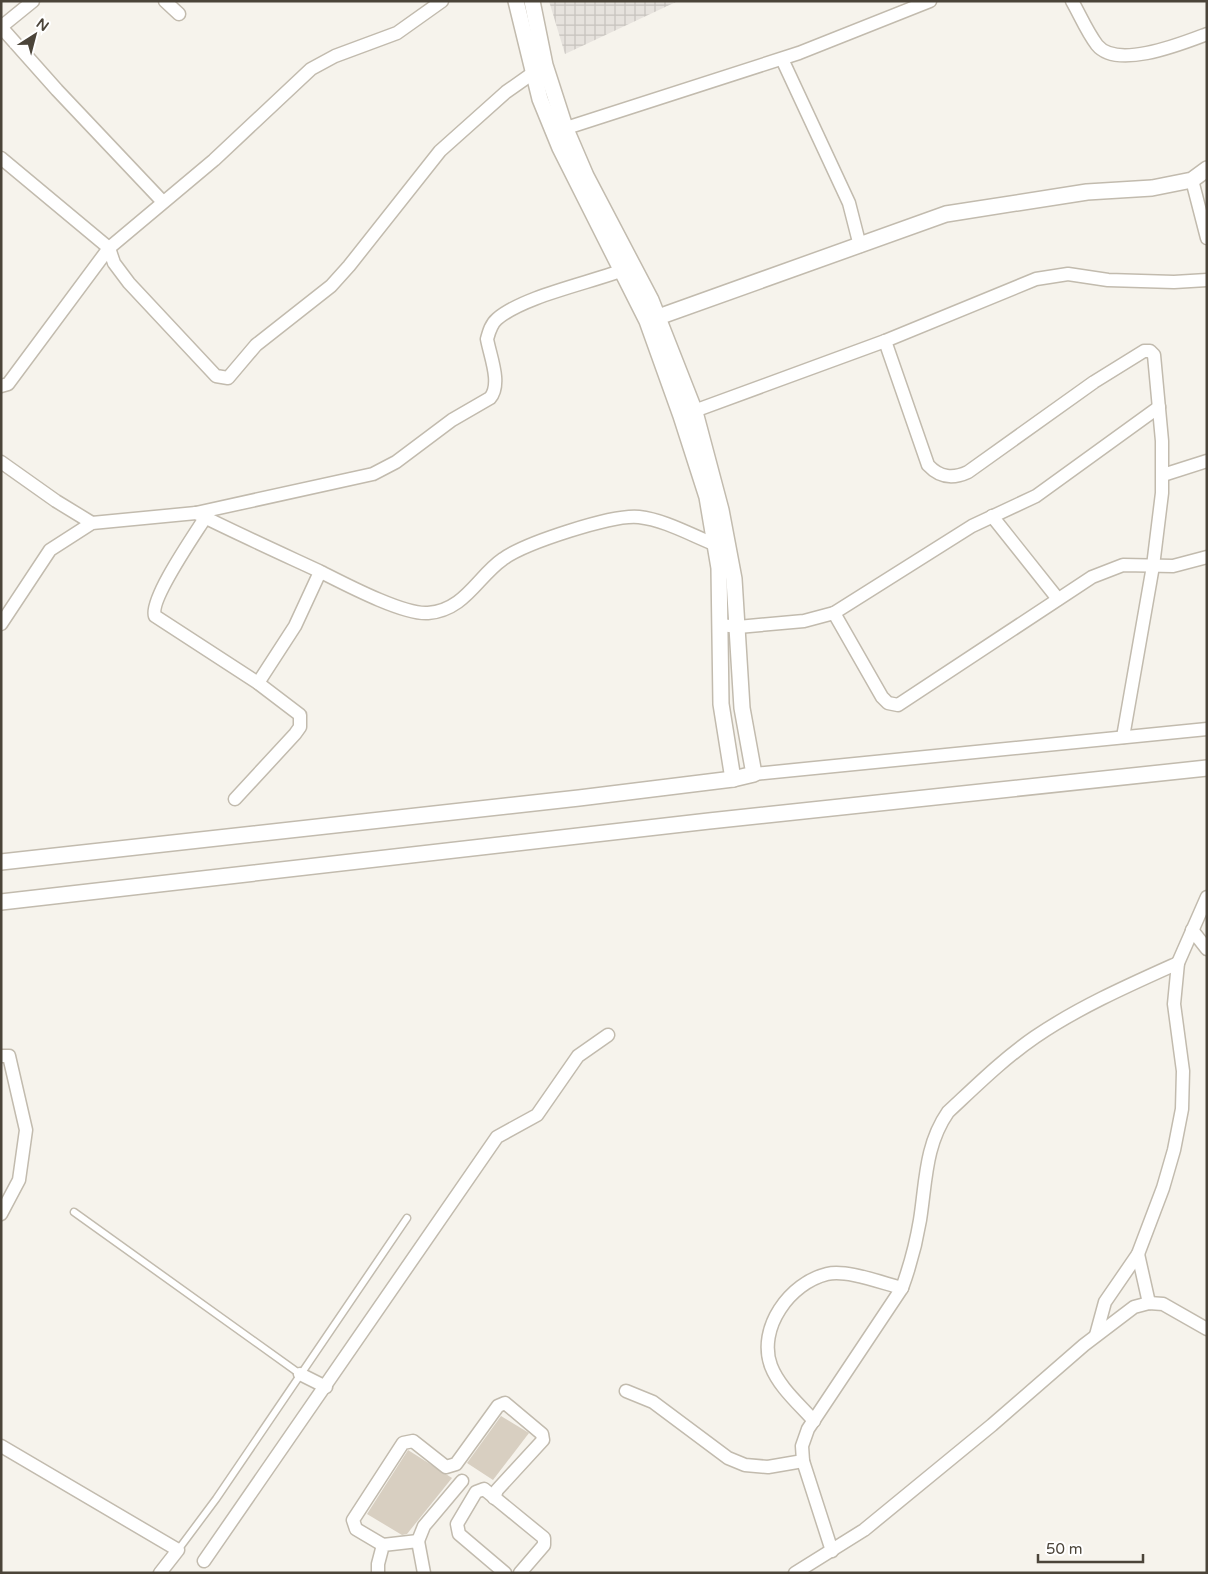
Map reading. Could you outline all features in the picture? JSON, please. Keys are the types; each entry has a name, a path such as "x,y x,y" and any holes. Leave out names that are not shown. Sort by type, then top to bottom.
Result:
{"street":[{"path":"32,1 1,27 57,90 163,202"},
{"path":"166,1 179,14"},
{"path":"1,386 8,384 109,248 214,160 311,69 335,56 397,33 442,1"},
{"path":"516,1 532,73 559,130 586,176 627,269 653,319 721,510 734,580 742,704 754,774"},
{"path":"532,1 559,130"},
{"path":"559,130 782,59 930,1"},
{"path":"1072,1 1098,46 1107,53 1134,55 1178,45 1207,34"},
{"path":"782,59 849,203 860,246"},
{"path":"1,158 109,248 114,263 129,283 216,376 228,378 256,345 331,286 350,266 440,151 506,92 532,73"},
{"path":"653,319 946,214 1087,192 1152,188 1192,180 1207,169"},
{"path":"1192,180 1207,238"},
{"path":"1,624 50,550 92,523 201,515 373,474 396,462 452,420 490,398 494,393 495,381 487,339 496,320 517,306 627,269"},
{"path":"688,414 885,341 1036,279 1053,275 1174,282 1207,280"},
{"path":"885,341 928,465 944,476 958,476 968,472 1094,382 1147,350 1152,353 1159,407 1163,475 1153,566 1124,737"},
{"path":"720,625 738,627 804,621 834,613 972,526 1036,496 1159,407"},
{"path":"688,414 706,497 718,568 721,704 733,779"},
{"path":"1163,475 1207,461"},
{"path":"1,462 56,501 92,523"},
{"path":"201,515 353,589 414,611 429,613 463,600 502,559 525,546 607,520 623,517 640,517 714,544"},
{"path":"201,515 153,611 159,620 258,683 296,710 301,721 295,734 235,799"},
{"path":"992,516 1058,599"},
{"path":"834,613 882,697 888,704 898,705 1092,577 1123,565 1186,564 1207,558"},
{"path":"258,683 295,626 320,572"},
{"path":"721,704 742,704"},
{"path":"1,862 579,798 733,779 754,774 1207,730"},
{"path":"1,902 718,820 1207,768"},
{"path":"1096,1335 1105,1302 1138,1254 1163,1188 1174,1150 1182,1109 1183,1071 1174,1004 1178,962 1207,897"},
{"path":"1192,930 1207,949"},
{"path":"832,1551 803,1461 802,1446 808,1429 902,1288 910,1266 920,1221 934,1134 948,1112 1007,1058 1035,1037 1073,1013 1178,962"},
{"path":"204,1562 497,1136 537,1115 572,1064 608,1035"},
{"path":"1,1056 9,1056 26,1130 19,1180 1,1214"},
{"path":"1138,1254 1149,1303"},
{"path":"814,1421 782,1386 771,1366 768,1343 772,1324 781,1309 794,1292 807,1282 828,1273 851,1274 902,1288"},
{"path":"795,1573 864,1530 985,1432 1096,1335 1134,1307 1149,1303 1163,1304 1178,1310 1207,1329"},
{"path":"300,1374 326,1386"},
{"path":"626,1391 653,1402 728,1458 746,1465 768,1466 803,1461"},
{"path":"418,1541 383,1545 356,1528 353,1520 403,1443 413,1441 446,1468 451,1467 456,1464 498,1406 505,1403 542,1434 544,1440 497,1490 494,1498"},
{"path":"1,1446 178,1550 160,1573"},
{"path":"451,1467 462,1481 476,1492"},
{"path":"424,1573 418,1541 424,1526 462,1481"},
{"path":"505,1573 459,1534 457,1524 476,1492 484,1489 544,1538 544,1545 520,1573"},
{"path":"378,1573 378,1564 383,1545"}],"lane":[{"path":"74,1212 300,1374"},
{"path":"178,1550 216,1499 407,1218"}],"shaded area":[{"path":"549,1 678,1 565,54"}],"building":[{"path":"501,1416 529,1433 493,1480 467,1463"},
{"path":"408,1450 452,1478 407,1534 402,1535 367,1514"}]}
